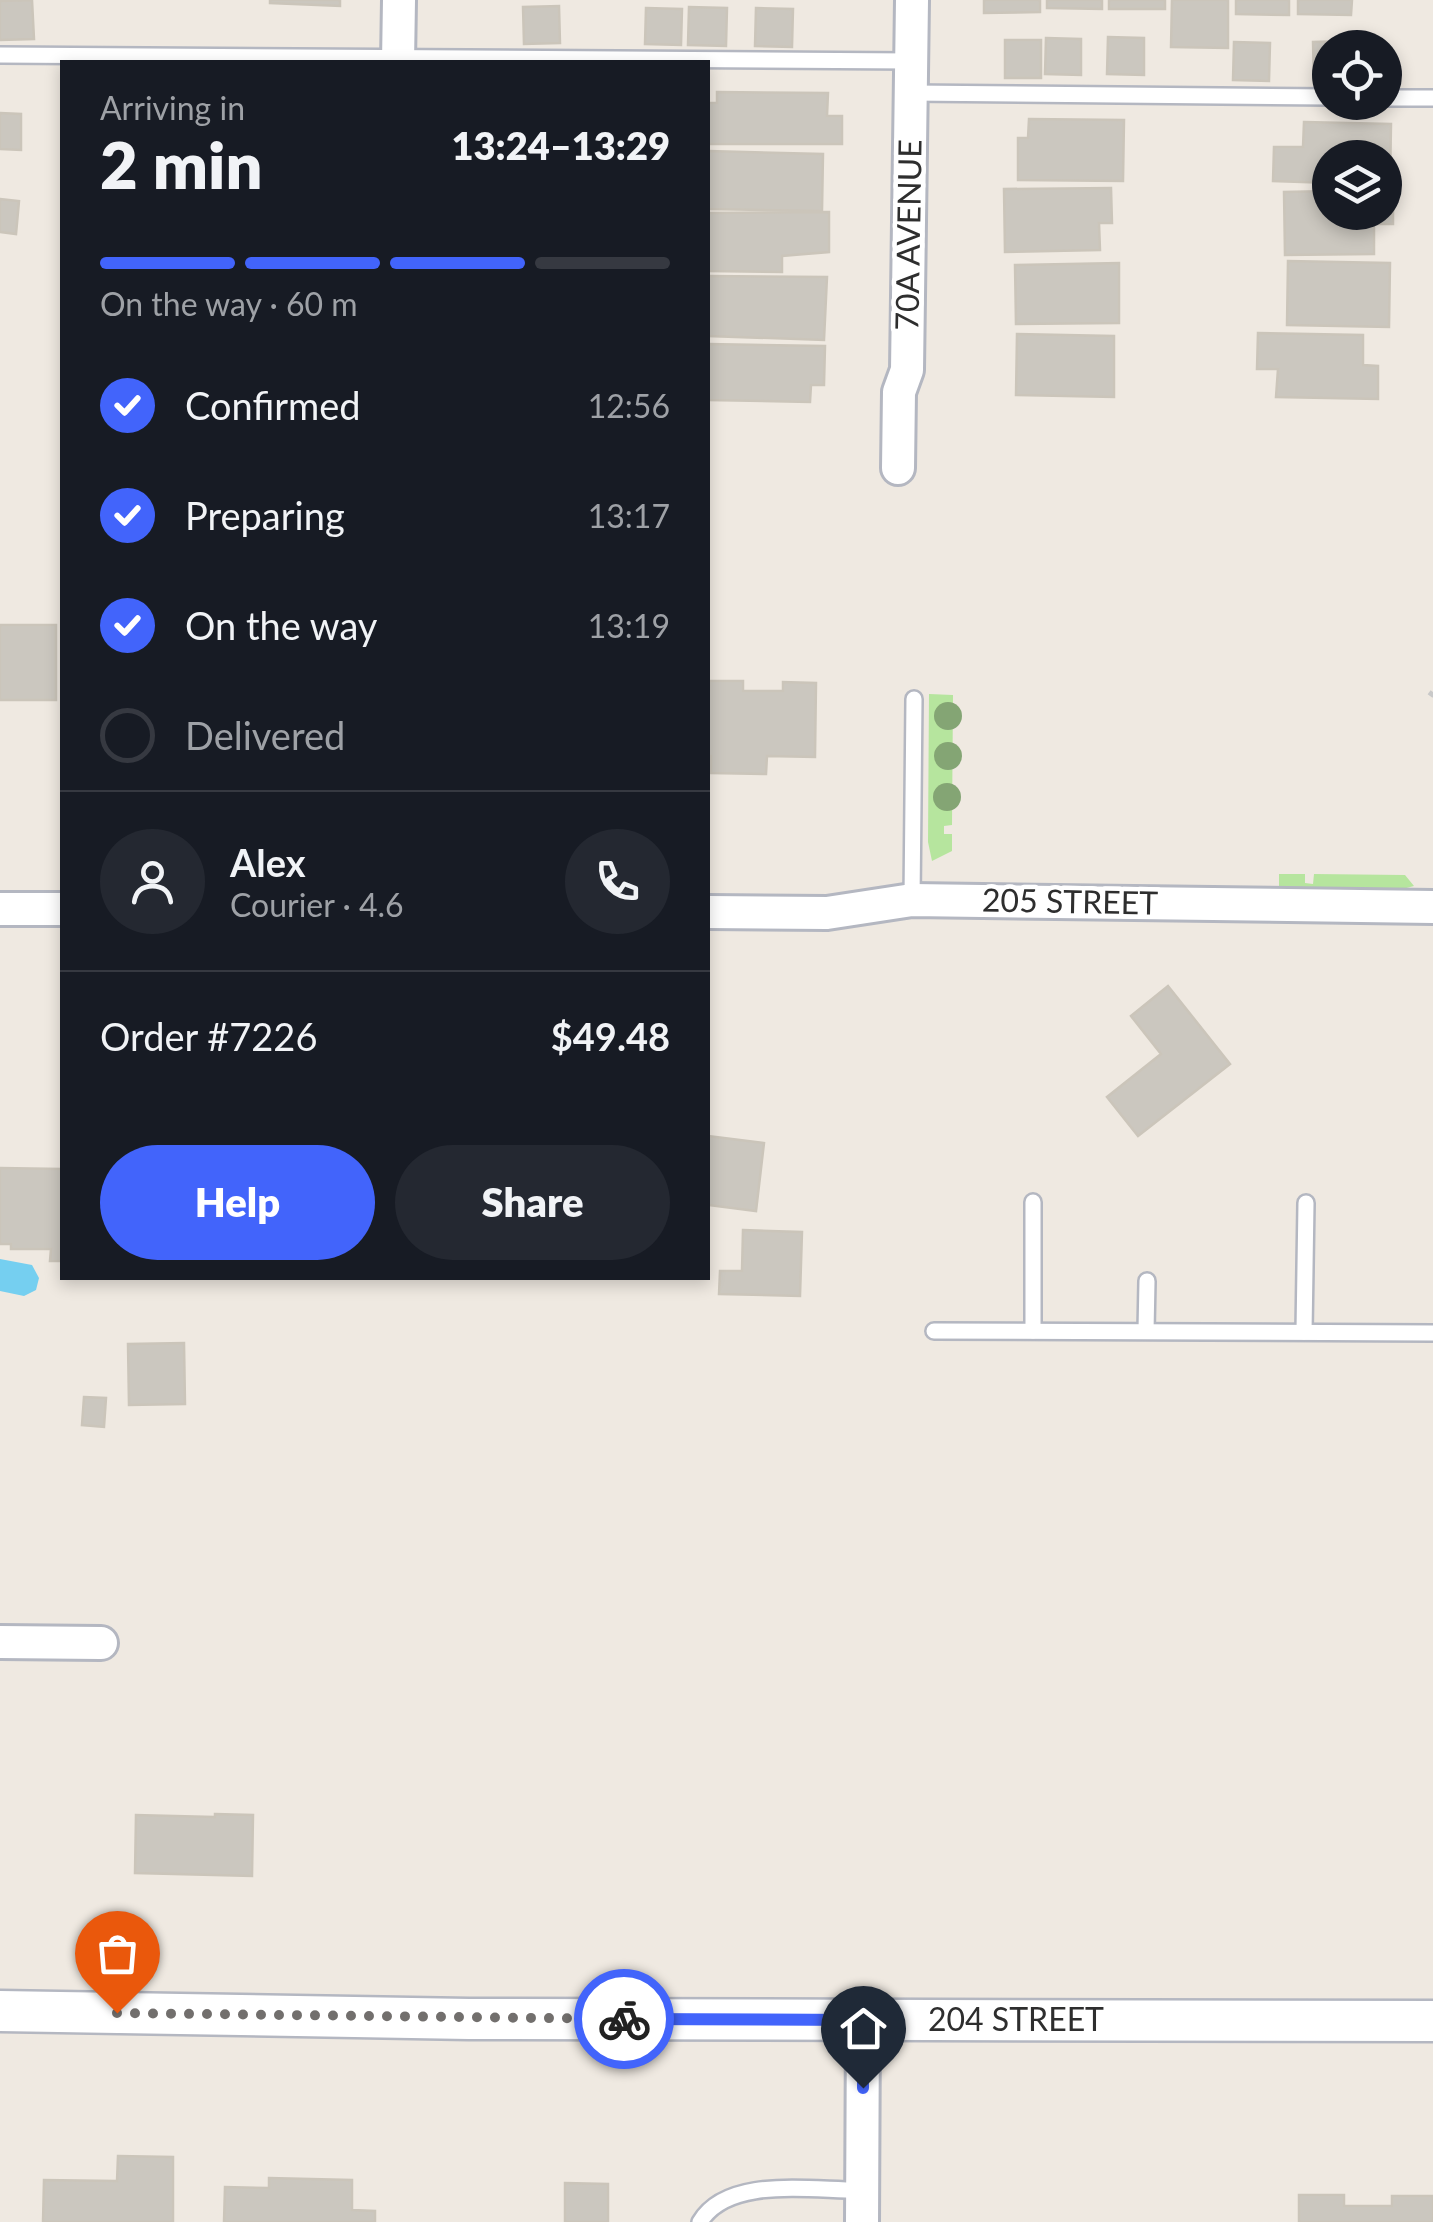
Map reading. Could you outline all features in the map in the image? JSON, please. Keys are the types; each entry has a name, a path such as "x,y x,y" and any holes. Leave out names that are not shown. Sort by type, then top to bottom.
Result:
{"street":[{"path":"398,60 399,0"},
{"name":"70A AVENUE","path":"898,468 899,392 907,370 912,0"},
{"name":"205 STREET","path":"710,912 828,913 912,900 1433,907"},
{"path":"0,909 60,909"},
{"path":"0,1642 101,1643"},
{"name":"204 STREET","path":"0,2011 468,2019 1433,2021"},
{"path":"862,2206 863,2020"}],"lane":[{"path":"0,55 398,60"},
{"path":"710,70 1312,96"},
{"path":"1402,98 1433,98"},
{"path":"912,900 914,698"},
{"path":"1033,1202 1033,1330"},
{"path":"1304,1332 1306,1202"},
{"path":"1146,1331 1147,1281"},
{"path":"934,1330 1433,1333"},
{"path":"700,2222 715,2202 751,2190 862,2206"}],"green space":[{"path":"929,694 953,695 952,825 944,826 944,834 952,834 952,851 932,861 928,842"},
{"path":"1279,874 1305,874 1305,883 1313,884 1314,874 1405,875 1414,886 1395,891 1279,890"}],"water":[{"path":"0,1259 32,1265 39,1278 36,1290 24,1296 0,1291"}],"building":[{"path":"32,0 34,39 0,40 0,1"},
{"path":"340,0 340,6 270,3"},
{"path":"984,0 1040,0 1040,12 984,13"},
{"path":"1047,0 1102,0 1102,9 1047,8"},
{"path":"1109,0 1165,0 1165,9 1109,9"},
{"path":"1172,0 1228,0 1228,48 1171,47"},
{"path":"1236,0 1289,0 1289,15 1236,14"},
{"path":"1298,0 1352,0 1351,15 1298,14"},
{"path":"559,6 560,43 524,44 523,7"},
{"path":"689,7 727,8 726,46 688,45"},
{"path":"646,8 682,9 681,45 645,44"},
{"path":"756,8 793,9 792,47 755,46"},
{"path":"1108,37 1144,38 1144,75 1107,74"},
{"path":"1046,38 1081,39 1081,75 1045,74"},
{"path":"1005,40 1041,40 1041,78 1005,78"},
{"path":"1234,42 1270,43 1269,81 1233,80"},
{"path":"717,92 828,93 827,116 842,116 842,144 710,144 710,103 717,103"},
{"path":"0,113 21,114 21,150 0,149"},
{"path":"1029,119 1124,120 1123,181 1018,180 1018,138 1028,138"},
{"path":"1304,122 1391,124 1391,140 1312,140 1312,182 1273,181 1274,147 1303,147"},
{"path":"710,151 823,154 822,211 710,209"},
{"path":"1111,188 1112,223 1099,223 1100,250 1005,252 1004,189"},
{"path":"1312,191 1312,230 1374,230 1374,254 1285,255 1284,192"},
{"path":"0,199 19,201 16,234 0,232"},
{"path":"829,212 829,252 782,256 782,272 710,271 710,213"},
{"path":"1288,261 1390,263 1389,327 1287,325"},
{"path":"1119,263 1119,323 1016,324 1015,265"},
{"path":"710,276 827,277 824,340 710,336"},
{"path":"1258,333 1363,335 1363,365 1378,366 1378,399 1276,397 1278,369 1257,369"},
{"path":"1017,334 1114,336 1114,397 1016,395"},
{"path":"710,344 825,346 824,385 811,385 810,402 710,400"},
{"path":"0,625 56,625 56,700 0,700"},
{"path":"710,681 743,681 743,691 783,691 783,682 816,683 815,757 767,756 766,774 711,773"},
{"path":"1168,986 1230,1064 1138,1136 1107,1097 1161,1054 1131,1016"},
{"path":"710,1136 764,1143 756,1211 710,1205"},
{"path":"0,1168 60,1169 60,1261 50,1261 51,1249 11,1249 11,1244 0,1244"},
{"path":"743,1230 802,1232 800,1296 719,1294 720,1271 742,1271"},
{"path":"184,1343 185,1404 129,1405 128,1344"},
{"path":"84,1397 106,1398 104,1427 82,1425"},
{"path":"136,1815 253,1815 252,1876 135,1873"},
{"path":"118,2156 173,2157 173,2222 43,2222 44,2180 117,2181"},
{"path":"269,2178 352,2180 352,2210 375,2211 375,2222 224,2222 225,2187 269,2188"},
{"path":"565,2183 608,2184 608,2222 565,2222"},
{"path":"1299,2195 1344,2195 1344,2206 1392,2206 1392,2196 1433,2196 1433,2222 1299,2222"}],"way so far":[{"path":"117,2013 624,2019"}],"route":[{"path":"624,2019 863,2020 863,2088"}]}
